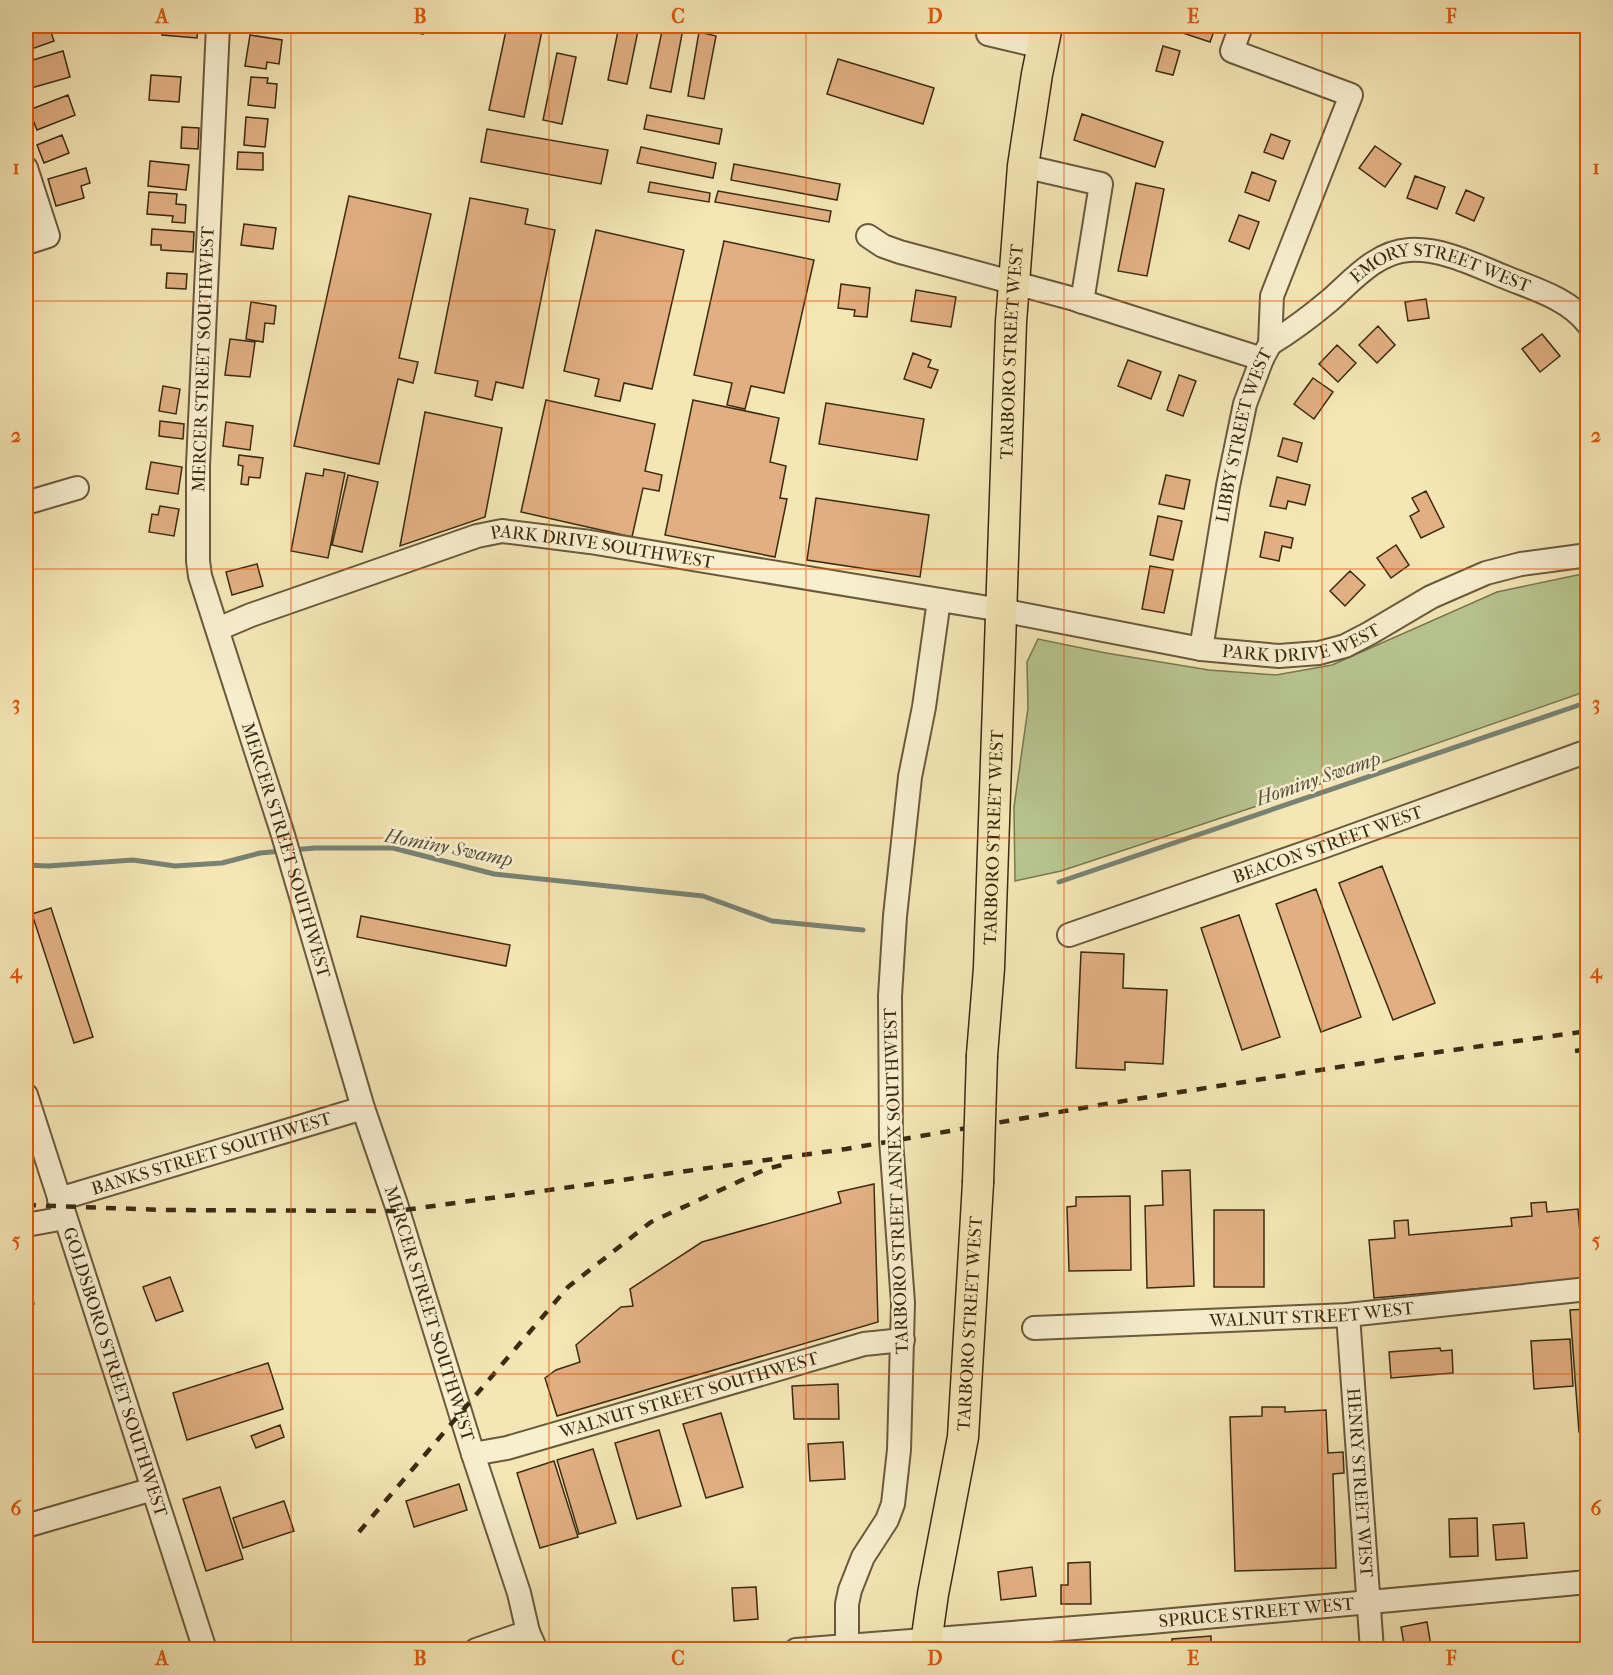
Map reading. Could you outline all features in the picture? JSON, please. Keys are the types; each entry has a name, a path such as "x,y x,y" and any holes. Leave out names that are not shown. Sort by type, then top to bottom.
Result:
{"main road":[{"name":"TARBORO STREET WEST","path":"925,1645 963,1437 978,1183 982,1055 989,968 1007,387 1023,166 1045,37"}],"street":[{"name":"MERCER STREET SOUTHWEST","path":"218,26 198,465 200,576 283,835 363,1108 396,1204 473,1454 519,1593 532,1641"},
{"name":"LIBBY STREET WEST","path":"1201,649 1228,486 1245,404 1266,352 1272,296 1351,95 1232,51 1241,26"},
{"path":"987,34 1045,37"},
{"path":"1023,166 1101,184 1082,302"},
{"path":"26,168 48,236 26,243"},
{"path":"868,236 883,246 900,252 1266,352"},
{"name":"EMORY STREET WEST","path":"1266,352 1359,273 1394,253 1411,250 1464,261 1549,295 1577,311 1587,324"},
{"path":"26,503 77,488"},
{"name":"PARK DRIVE SOUTHWEST","path":"218,629 262,611 477,536 502,531 602,544 1001,610"},
{"name":"PARK DRIVE WEST","path":"1001,610 1201,649 1279,656 1319,652 1345,646 1431,597 1471,578 1521,564 1587,555"},
{"name":"TARBORO STREET ANNEX SOUTHWEST","path":"847,1646 847,1604 850,1590 864,1557 887,1520 893,1504 899,1450 903,1303 891,1140 890,996 895,916 910,777 924,707 939,600"},
{"name":"BEACON STREET WEST","path":"1069,935 1587,751"},
{"name":"GOLDSBORO STREET SOUTHWEST","path":"26,1095 205,1650"},
{"name":"BANKS STREET SOUTHWEST","path":"26,1225 62,1209 363,1108"},
{"name":"WALNUT STREET WEST","path":"1034,1328 1348,1315 1587,1289"},
{"name":"HENRY STREET WEST","path":"1348,1315 1372,1650"},
{"name":"WALNUT STREET SOUTHWEST","path":"473,1454 507,1448 864,1344 903,1340"},
{"path":"26,1526 153,1489"},
{"name":"SPRUCE STREET WEST","path":"796,1650 847,1646 925,1645 1368,1601 1587,1582"},
{"path":"476,1650 532,1641"}],"green space":[{"path":"1587,573 1587,691 1257,806 1061,871 1015,881 1014,807 1028,708 1027,662 1038,639 1209,670 1276,675 1332,665 1497,592"}],"building":[{"path":"26,26 49,26 54,41 26,51"},
{"path":"162,26 198,26 197,38 162,35"},
{"path":"390,26 425,26 423,34"},
{"path":"507,26 543,26 524,117 489,110"},
{"path":"619,26 639,26 627,84 608,80"},
{"path":"663,26 683,29 671,92 650,88"},
{"path":"1182,26 1216,26 1210,42 1180,32"},
{"path":"699,32 716,36 704,99 688,96"},
{"path":"250,35 282,40 279,64 267,62 266,69 245,66"},
{"path":"1163,46 1180,51 1173,75 1156,71"},
{"path":"63,51 70,77 31,88 26,62"},
{"path":"557,53 576,57 562,124 543,120"},
{"path":"838,59 934,88 923,124 827,94"},
{"path":"151,75 181,77 179,102 149,100"},
{"path":"251,77 268,78 267,83 277,84 275,108 248,105"},
{"path":"68,95 75,115 37,130 29,110"},
{"path":"1082,114 1163,142 1155,167 1074,140"},
{"path":"647,115 722,129 719,144 644,129"},
{"path":"246,117 268,119 265,147 244,145"},
{"path":"182,127 199,128 198,149 181,148"},
{"path":"487,129 608,150 601,184 481,162"},
{"path":"1271,134 1290,141 1283,159 1264,152"},
{"path":"62,135 69,153 44,163 37,145"},
{"path":"1375,146 1401,164 1385,187 1359,168"},
{"path":"641,147 716,163 713,178 637,163"},
{"path":"238,152 263,153 263,170 237,169"},
{"path":"150,161 189,165 186,190 148,186"},
{"path":"734,164 840,184 837,200 731,180"},
{"path":"86,168 90,183 81,186 84,198 56,206 48,179"},
{"path":"1252,172 1276,181 1269,201 1245,192"},
{"path":"1415,176 1445,187 1437,209 1407,198"},
{"path":"650,182 710,193 709,202 648,192"},
{"path":"1136,183 1164,189 1147,276 1118,271"},
{"path":"1466,190 1484,198 1474,221 1456,213"},
{"path":"718,191 831,211 829,222 715,202"},
{"path":"149,192 177,194 176,204 186,205 185,223 172,222 173,216 147,214"},
{"path":"349,196 431,214 399,358 418,362 413,383 398,379 379,464 294,446"},
{"path":"470,198 528,209 525,224 555,230 523,388 496,382 492,400 475,396 478,381 435,373"},
{"path":"1239,215 1259,222 1249,249 1229,241"},
{"path":"244,224 276,228 273,249 241,245"},
{"path":"152,229 194,232 193,252 161,250 161,245 151,245"},
{"path":"596,230 684,250 652,389 624,383 620,401 595,396 599,379 564,371"},
{"path":"724,241 814,260 784,393 751,386 745,409 727,405 732,383 694,375"},
{"path":"167,273 187,274 186,289 166,288"},
{"path":"26,281 33,312 26,313"},
{"path":"841,284 870,288 867,317 854,316 855,310 838,308"},
{"path":"916,290 956,297 951,327 911,321"},
{"path":"1426,299 1429,318 1408,321 1405,302"},
{"path":"251,302 276,306 274,324 265,323 263,342 246,339"},
{"path":"1378,326 1395,345 1377,363 1359,345"},
{"path":"1542,334 1560,356 1540,372 1522,349"},
{"path":"230,339 255,342 250,377 225,375"},
{"path":"1337,345 1356,363 1338,382 1319,364"},
{"path":"913,353 931,360 928,367 938,370 931,388 904,379"},
{"path":"1128,360 1161,372 1151,399 1118,386"},
{"path":"1179,375 1196,381 1183,416 1167,410"},
{"path":"1313,378 1333,392 1314,419 1294,404"},
{"path":"163,386 180,389 176,414 159,411"},
{"path":"546,400 655,424 645,471 662,475 659,491 643,488 632,537 521,512"},
{"path":"693,400 779,418 770,462 786,466 780,498 787,499 775,557 665,535"},
{"path":"826,403 924,419 917,460 819,444"},
{"path":"425,412 502,428 485,517 400,546"},
{"path":"160,421 184,424 183,439 159,436"},
{"path":"226,422 253,426 250,450 223,446"},
{"path":"1283,438 1302,443 1297,462 1278,456"},
{"path":"239,455 263,458 260,478 249,477 248,485 241,484 243,466 238,465"},
{"path":"151,462 182,467 178,494 146,489"},
{"path":"324,469 345,473 328,558 291,551 306,473 323,476"},
{"path":"348,475 378,482 362,552 332,545"},
{"path":"1166,475 1190,480 1184,509 1159,504"},
{"path":"1277,477 1310,485 1305,505 1288,501 1286,509 1270,506"},
{"path":"1426,491 1444,527 1421,538 1410,516 1419,511 1412,498"},
{"path":"816,498 929,515 920,577 807,560"},
{"path":"160,506 179,509 174,536 149,532 152,514 158,515"},
{"path":"1158,516 1182,521 1173,560 1150,555"},
{"path":"1265,532 1293,538 1291,548 1282,546 1279,561 1260,557"},
{"path":"1396,545 1409,565 1391,578 1377,558"},
{"path":"257,564 263,586 232,595 226,572"},
{"path":"1150,566 1173,570 1164,613 1142,609"},
{"path":"1350,571 1365,585 1345,606 1330,591"},
{"path":"1382,866 1435,1003 1393,1020 1339,883"},
{"path":"1316,889 1361,1017 1321,1032 1276,904"},
{"path":"51,908 93,1037 74,1043 32,914"},
{"path":"1239,915 1280,1037 1242,1050 1201,928"},
{"path":"361,916 510,945 506,966 357,937"},
{"path":"1081,952 1124,954 1123,988 1167,990 1163,1064 1125,1062 1125,1070 1076,1068"},
{"path":"1190,1170 1194,1286 1147,1288 1145,1206 1163,1205 1162,1171"},
{"path":"874,1184 878,1322 557,1416 545,1378 556,1370 580,1362 576,1345 621,1307 633,1306 630,1289 702,1242 841,1203 838,1192"},
{"path":"1130,1196 1131,1270 1069,1271 1067,1207 1076,1206 1076,1197"},
{"path":"1546,1202 1547,1212 1578,1209 1584,1279 1374,1298 1369,1240 1395,1238 1394,1221 1408,1220 1409,1235 1512,1226 1511,1218 1532,1216 1531,1203"},
{"path":"1214,1210 1264,1210 1264,1287 1214,1287"},
{"path":"170,1277 183,1311 156,1321 143,1287"},
{"path":"26,1282 34,1304 26,1307"},
{"path":"1588,1309 1588,1431 1579,1432 1570,1310"},
{"path":"1570,1339 1573,1386 1534,1389 1531,1341"},
{"path":"1440,1348 1441,1351 1452,1350 1453,1373 1391,1378 1389,1352"},
{"path":"268,1363 283,1409 187,1440 173,1393"},
{"path":"838,1384 839,1419 794,1419 792,1386"},
{"path":"1262,1407 1285,1407 1285,1412 1326,1410 1328,1453 1343,1452 1344,1473 1333,1474 1336,1568 1235,1571 1230,1417 1262,1416"},
{"path":"721,1413 743,1487 706,1498 683,1424"},
{"path":"280,1425 284,1437 256,1448 251,1436"},
{"path":"659,1430 681,1506 637,1519 615,1443"},
{"path":"843,1442 845,1479 810,1481 808,1444"},
{"path":"593,1449 616,1523 579,1534 557,1460"},
{"path":"554,1461 578,1537 540,1548 517,1473"},
{"path":"459,1484 467,1510 414,1527 406,1501"},
{"path":"220,1487 243,1559 206,1571 183,1499"},
{"path":"284,1501 294,1531 243,1548 233,1518"},
{"path":"1477,1518 1478,1556 1450,1557 1449,1519"},
{"path":"1524,1523 1527,1558 1496,1560 1493,1525"},
{"path":"1090,1562 1091,1604 1061,1604 1061,1585 1068,1585 1068,1563"},
{"path":"1032,1567 1036,1596 1001,1600 998,1572"},
{"path":"756,1587 758,1619 734,1621 732,1588"},
{"path":"1427,1622 1431,1646 1405,1650 1401,1627"},
{"path":"1211,1636 1211,1650 1172,1650 1172,1639"},
{"path":"1254,1645 1254,1650 1216,1650 1216,1648"},
{"path":"1561,1646 1561,1650 1465,1650"}],"waterway":[{"name":"Hominy Swamp","path":"1059,882 1588,702"},
{"name":"Hominy Swamp","path":"292,850 393,848 494,874 703,896 772,921 863,930"},
{"name":"Hominy Swamp","path":"26,865 48,866 133,860 175,866 222,863 260,853 283,851"}],"railway":[{"path":"26,1205 164,1210 397,1211 846,1149 1117,1102 1396,1058 1588,1031"},
{"path":"1575,1051 1588,1049"},
{"path":"359,1532 568,1287 651,1222 766,1169 782,1165"}]}
